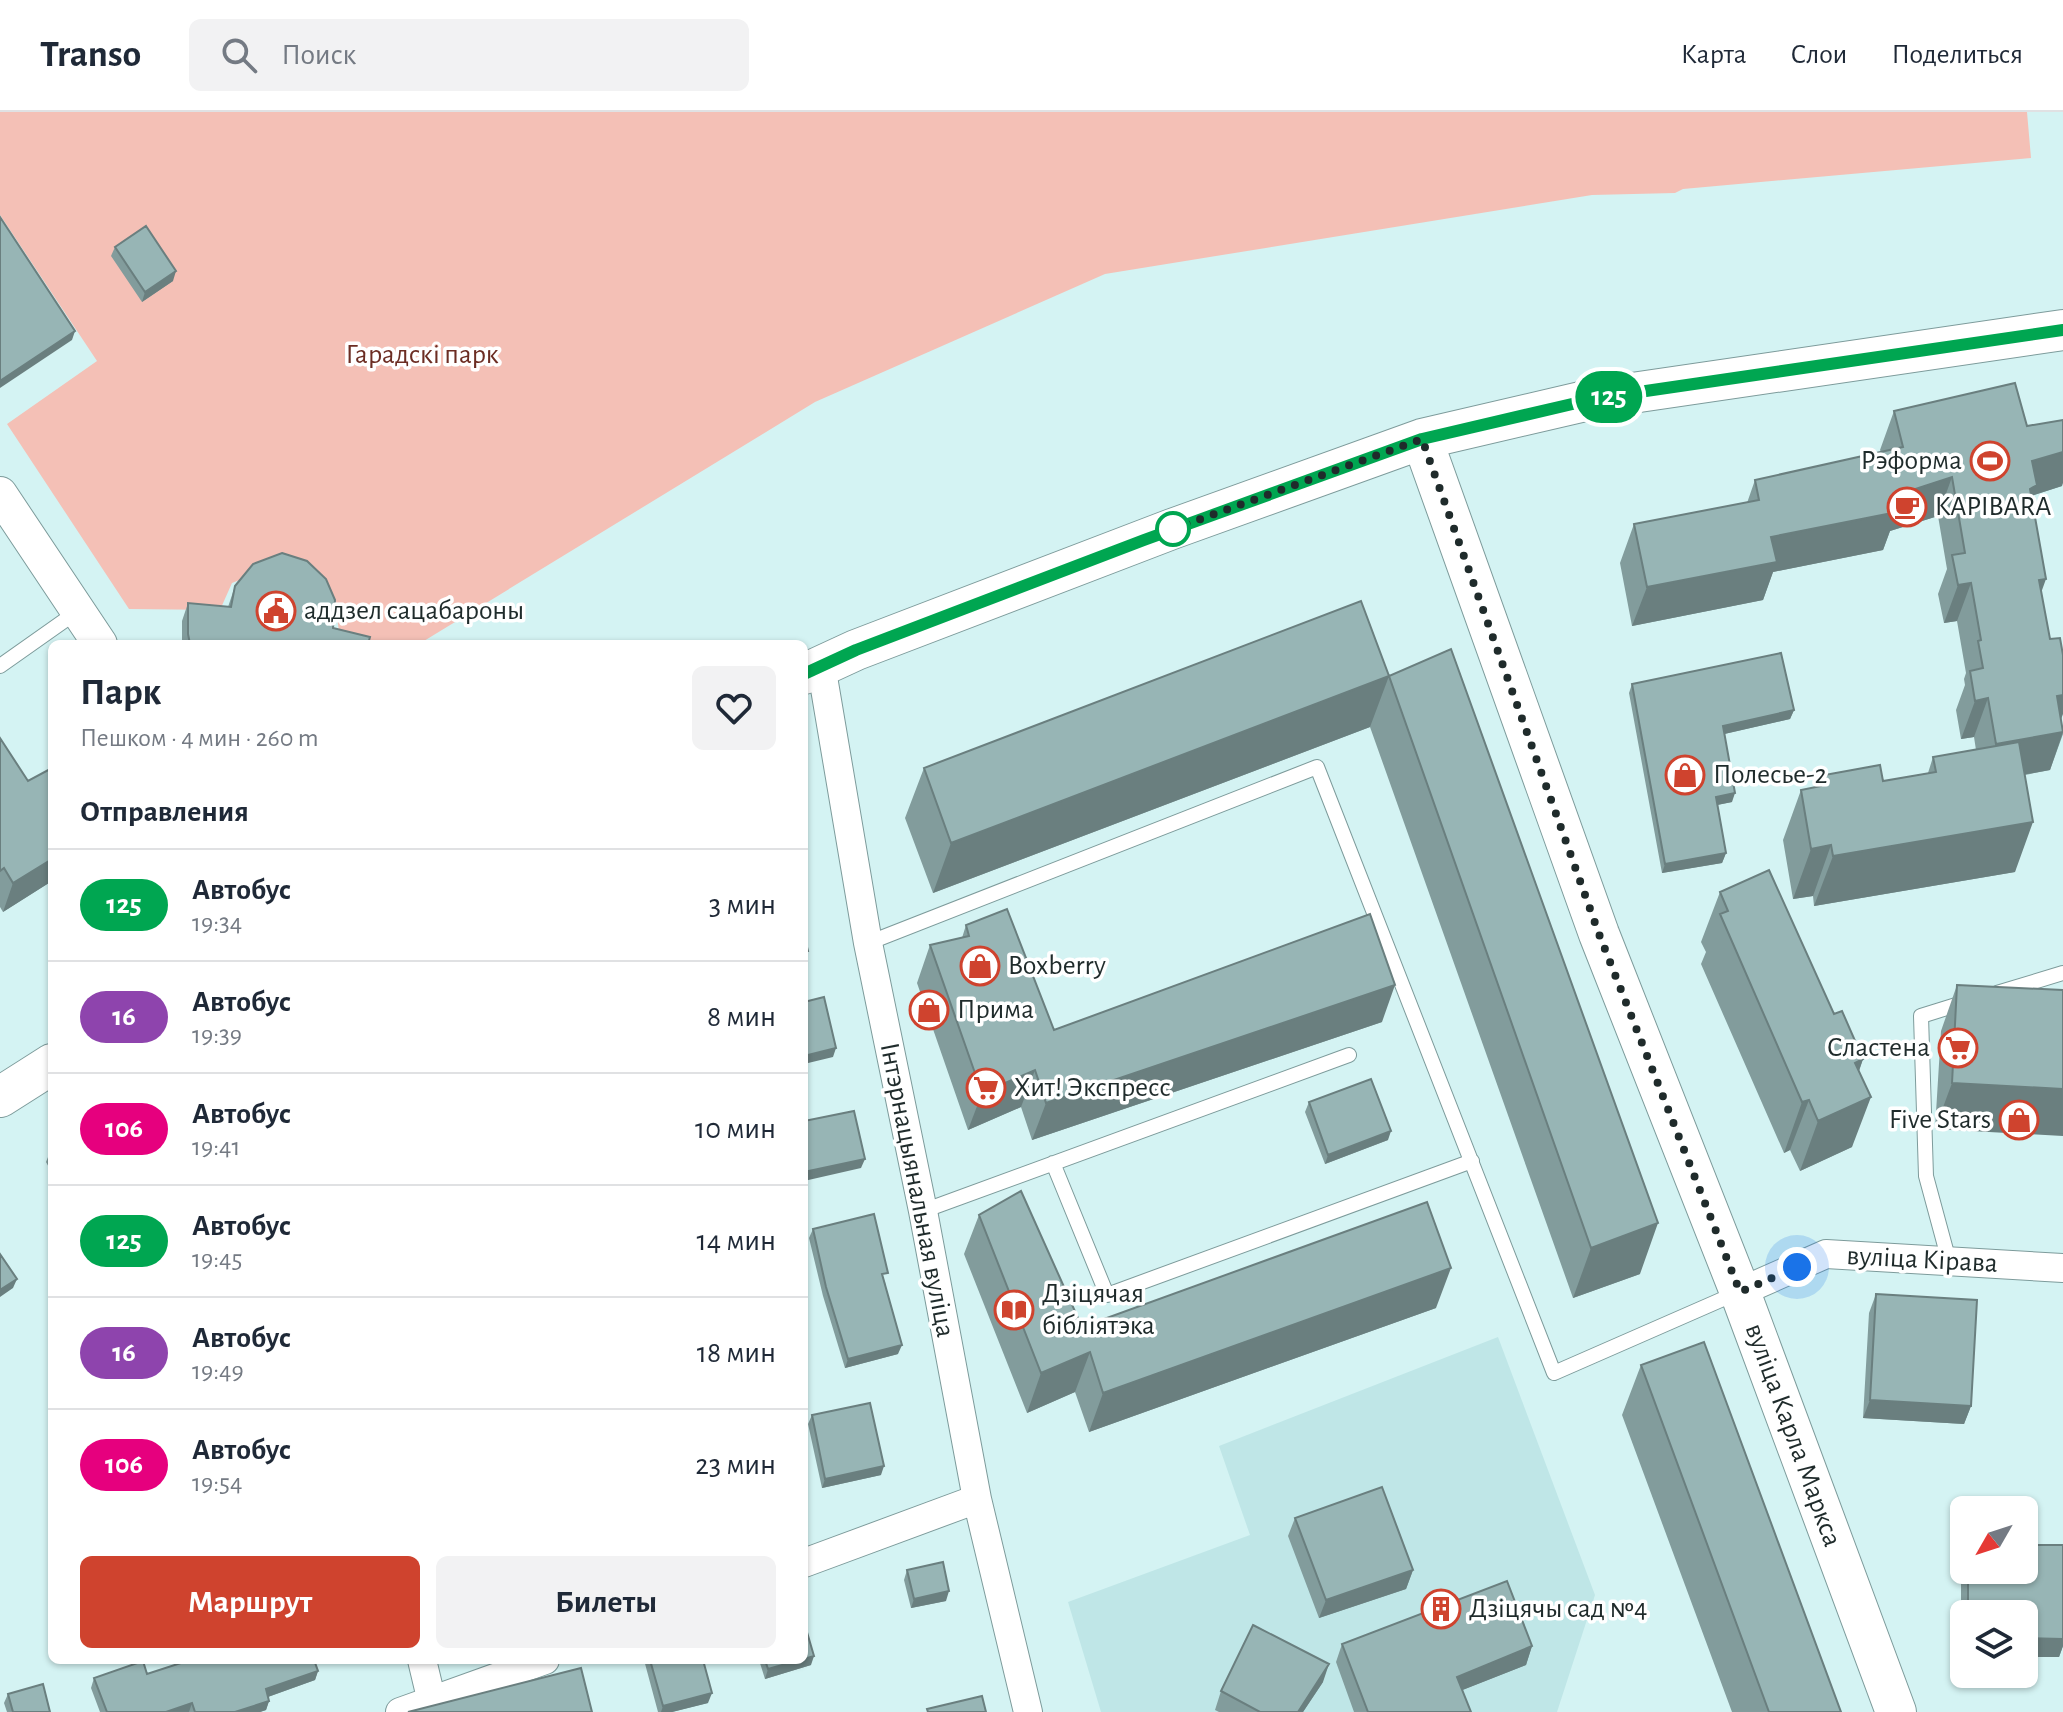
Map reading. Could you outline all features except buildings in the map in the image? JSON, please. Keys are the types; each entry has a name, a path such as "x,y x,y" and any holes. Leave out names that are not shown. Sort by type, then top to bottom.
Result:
{"main road":[{"path":"812,670 1172,529 1422,439 1598,398 2063,330"},
{"name":"вуліца Карла Маркса","path":"1422,439 1599,934 1740,1292 1896,1712"},
{"path":"0,1097 48,1067"}],"street":[{"path":"0,494 97,640"},
{"name":"Інтэрнацыянальная вуліца","path":"812,670 923,1211 977,1499 1028,1712"},
{"name":"вуліца Кірава","path":"1740,1292 1826,1254 2063,1268"},
{"path":"808,1562 977,1499"},
{"path":"423,1664 432,1702"},
{"path":"400,1712 534,1664"}],"lane":[{"path":"0,666 78,611"},
{"path":"868,943 1317,767 1554,1373 1740,1292"},
{"path":"1949,1261 1926,1176 1921,1016 2063,973"},
{"path":"923,1211 1349,1055"},
{"path":"1053,1163 1107,1295 1472,1161"}],"shaded area":[{"path":"1498,1337 1595,1595 1557,1712 1101,1712 1068,1602 1250,1535 1219,1446"}],"green space":[{"name":"Гарадскі парк","path":"0,112 2027,112 2031,158 1683,189 1675,193 1592,195 1105,274 815,402 426,640 340,638 335,607 325,589 281,563 232,583 220,610 129,609 7,424 97,361 0,215"}],"bus line":[{"name":"125","path":"808,672 856,650 1144,540 1422,439 1598,398 2063,330"}],"place":[{"name":"Рэформа","path":"1990,461"},
{"name":"KAPIBARA","path":"1907,507"},
{"name":"аддзел сацабароны","path":"276,611"},
{"name":"Полесье-2","path":"1685,775"},
{"name":"Boxberry","path":"980,966"},
{"name":"Прима","path":"929,1010"},
{"name":"Сластена","path":"1958,1048"},
{"name":"Хит! Экспресс","path":"986,1088"},
{"name":"Five Stars","path":"2019,1120"},
{"name":"Дзіцячая бібліятэка","path":"1014,1310"},
{"name":"Дзіцячы сад №4","path":"1441,1609"}],"route":[{"path":"1173,529 1422,439 1599,934 1740,1292 1797,1267"}]}
